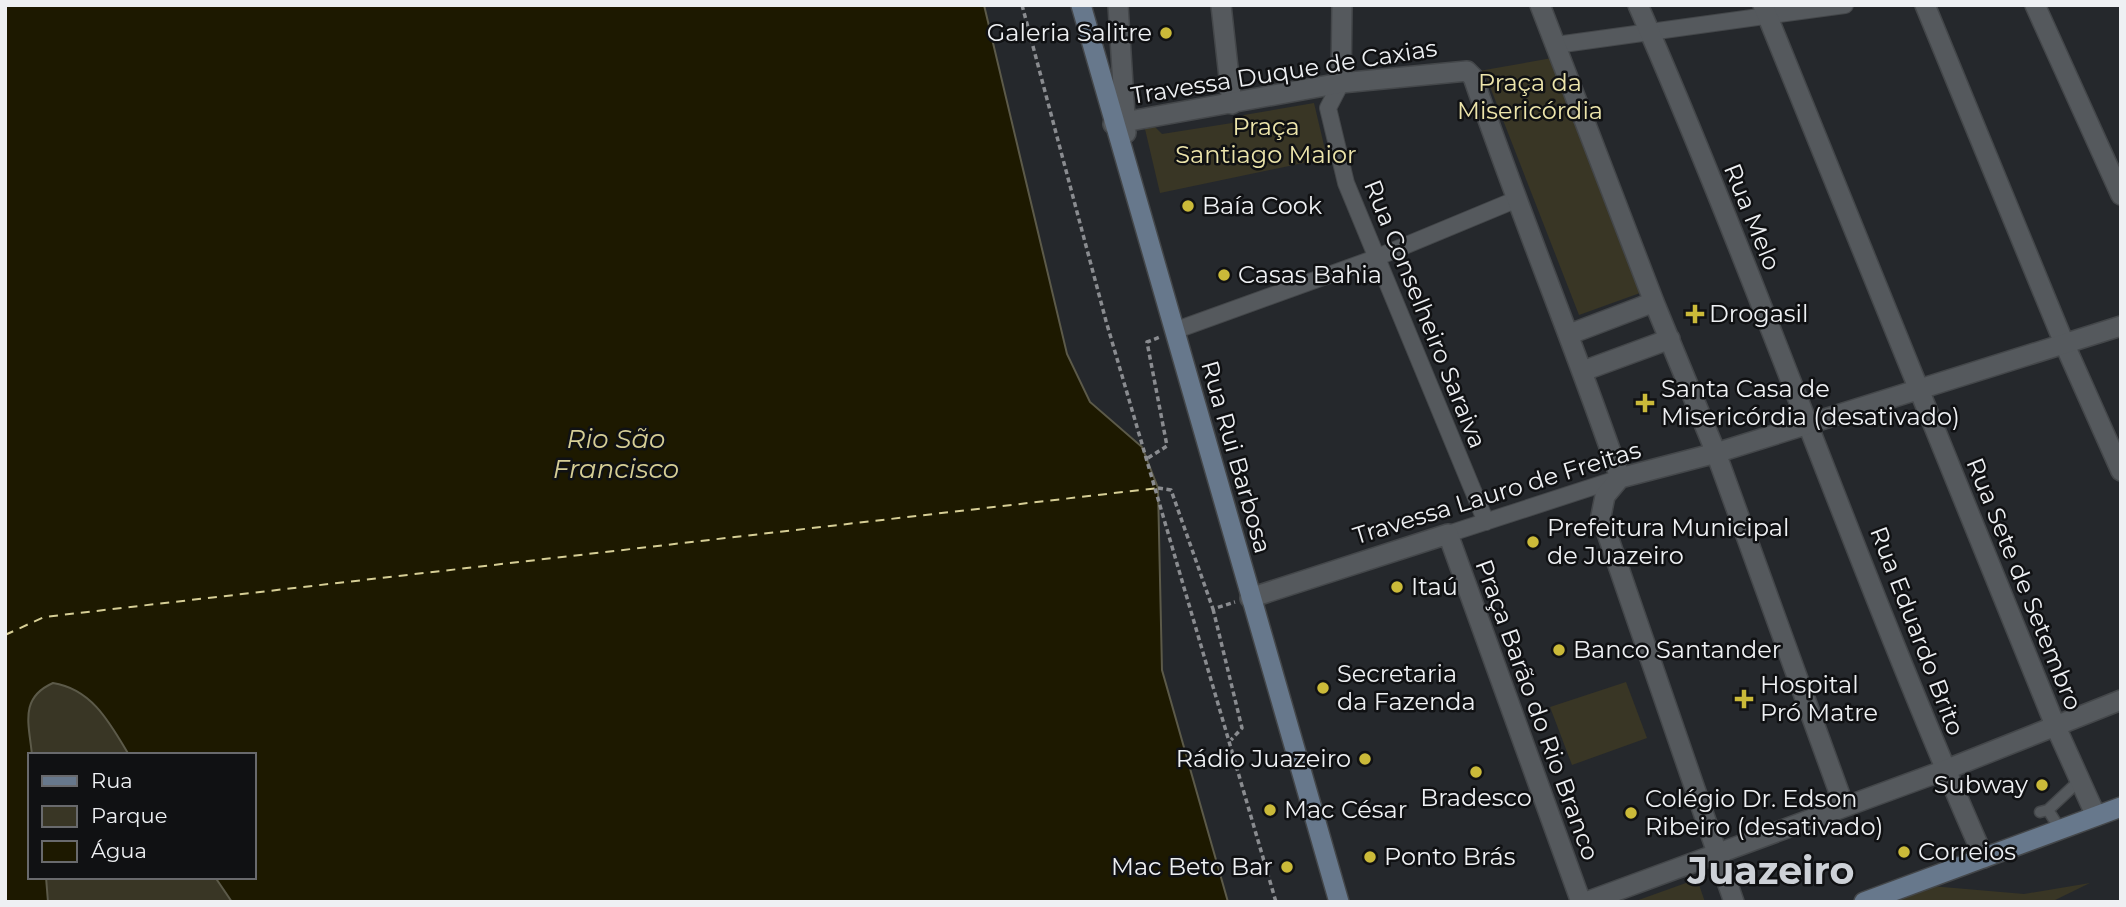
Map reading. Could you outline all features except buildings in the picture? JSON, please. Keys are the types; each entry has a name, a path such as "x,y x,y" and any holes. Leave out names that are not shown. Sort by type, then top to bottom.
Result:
{"main road":[{"name":"Rua Rui Barbosa","path":"1081,5 1120,122 1124,152 1178,329 1250,598 1339,902"},
{"path":"1870,901 1984,844 2060,829 2121,807"}],"street":[{"path":"1118,5 1120,122"},
{"path":"1221,5 1232,104"},
{"path":"1341,83 1342,5"},
{"path":"1540,5 1654,302 1716,453 1844,806"},
{"name":"Rua Melo","path":"1638,5 1809,422"},
{"path":"1556,45 1765,12 1846,5"},
{"path":"1925,5 2064,343 2121,471"},
{"path":"2035,5 2121,195"},
{"name":"Rua Sete de Setembro","path":"1765,12 2055,725 2096,816"},
{"name":"Travessa Duque de Caxias","path":"1120,122 1341,83 1462,70 1473,78 1515,200"},
{"name":"Rua Conselheiro Saraiva","path":"1341,83 1328,108 1346,183 1379,257 1486,522"},
{"path":"1178,329 1379,257 1515,200 1570,334 1620,478 1605,496 1601,516 1734,902"},
{"path":"1570,334 1654,302"},
{"name":"Travessa Lauro de Freitas","path":"1250,598 1620,478 1716,453 2121,326"},
{"path":"1583,371 1670,339"},
{"name":"Rua Eduardo Brito","path":"1809,422 1945,770 1984,844"},
{"name":"Praça Barão do Rio Branco","path":"1448,534 1581,902"},
{"path":"1586,902 1945,770 2121,700"}],"lane":[{"path":"2060,829 2044,811 2080,780"}],"path":[{"path":"1022,5 1106,321 1276,902"},
{"path":"1148,458 1167,446 1147,342 1178,329"},
{"path":"1158,488 1171,490 1213,609 1242,728 1231,741"},
{"path":"1213,609 1250,598"}],"green space":[{"name":"Praça da Misericórdia","path":"1552,58 1640,293 1579,315 1487,79 1479,71"},
{"name":"Praça Santiago Maior","path":"1314,103 1327,158 1160,193 1145,129 1154,126 1162,134 1232,123 1244,115"},
{"path":"1626,682 1647,738 1572,765 1550,707"},
{"path":"53,683 79,692 107,720 128,753 32,753 29,713 35,696"},
{"path":"46,879 216,879 232,902 49,902"},
{"path":"1697,879 1705,902 1633,902"},
{"path":"2090,883 2051,902 1886,902 1931,886 2024,894"}],"water":[{"name":"Rio São Francisco","path":"5,5 984,5 1067,354 1090,402 1142,447 1158,488 1162,670 1228,902 232,902 216,879 256,879 256,753 128,753 107,720 89,700 79,692 53,683 35,696 28,723 32,753 28,753 28,879 46,879 48,902 5,902"}],"ferry route":[{"path":"5,635 44,617 1158,488"}],"place":[{"name":"Galeria Salitre","path":"1166,33"},
{"name":"Baía Cook","path":"1188,206"},
{"name":"Casas Bahia","path":"1224,275"},
{"name":"Drogasil","path":"1695,314"},
{"name":"Santa Casa de Misericórdia (desativado)","path":"1645,403"},
{"name":"Prefeitura Municipal de Juazeiro","path":"1533,542"},
{"name":"Itaú","path":"1397,587"},
{"name":"Banco Santander","path":"1559,650"},
{"name":"Secretaria da Fazenda","path":"1323,688"},
{"name":"Hospital Pró Matre","path":"1744,699"},
{"name":"Rádio Juazeiro","path":"1365,759"},
{"name":"Bradesco","path":"1476,772"},
{"name":"Subway","path":"2042,785"},
{"name":"Mac César","path":"1270,810"},
{"name":"Colégio Dr. Edson Ribeiro (desativado)","path":"1631,813"},
{"name":"Correios","path":"1904,852"},
{"name":"Ponto Brás","path":"1370,857"},
{"name":"Mac Beto Bar","path":"1287,867"}],"district":[{"name":"Juazeiro","path":"1771,871"}]}
